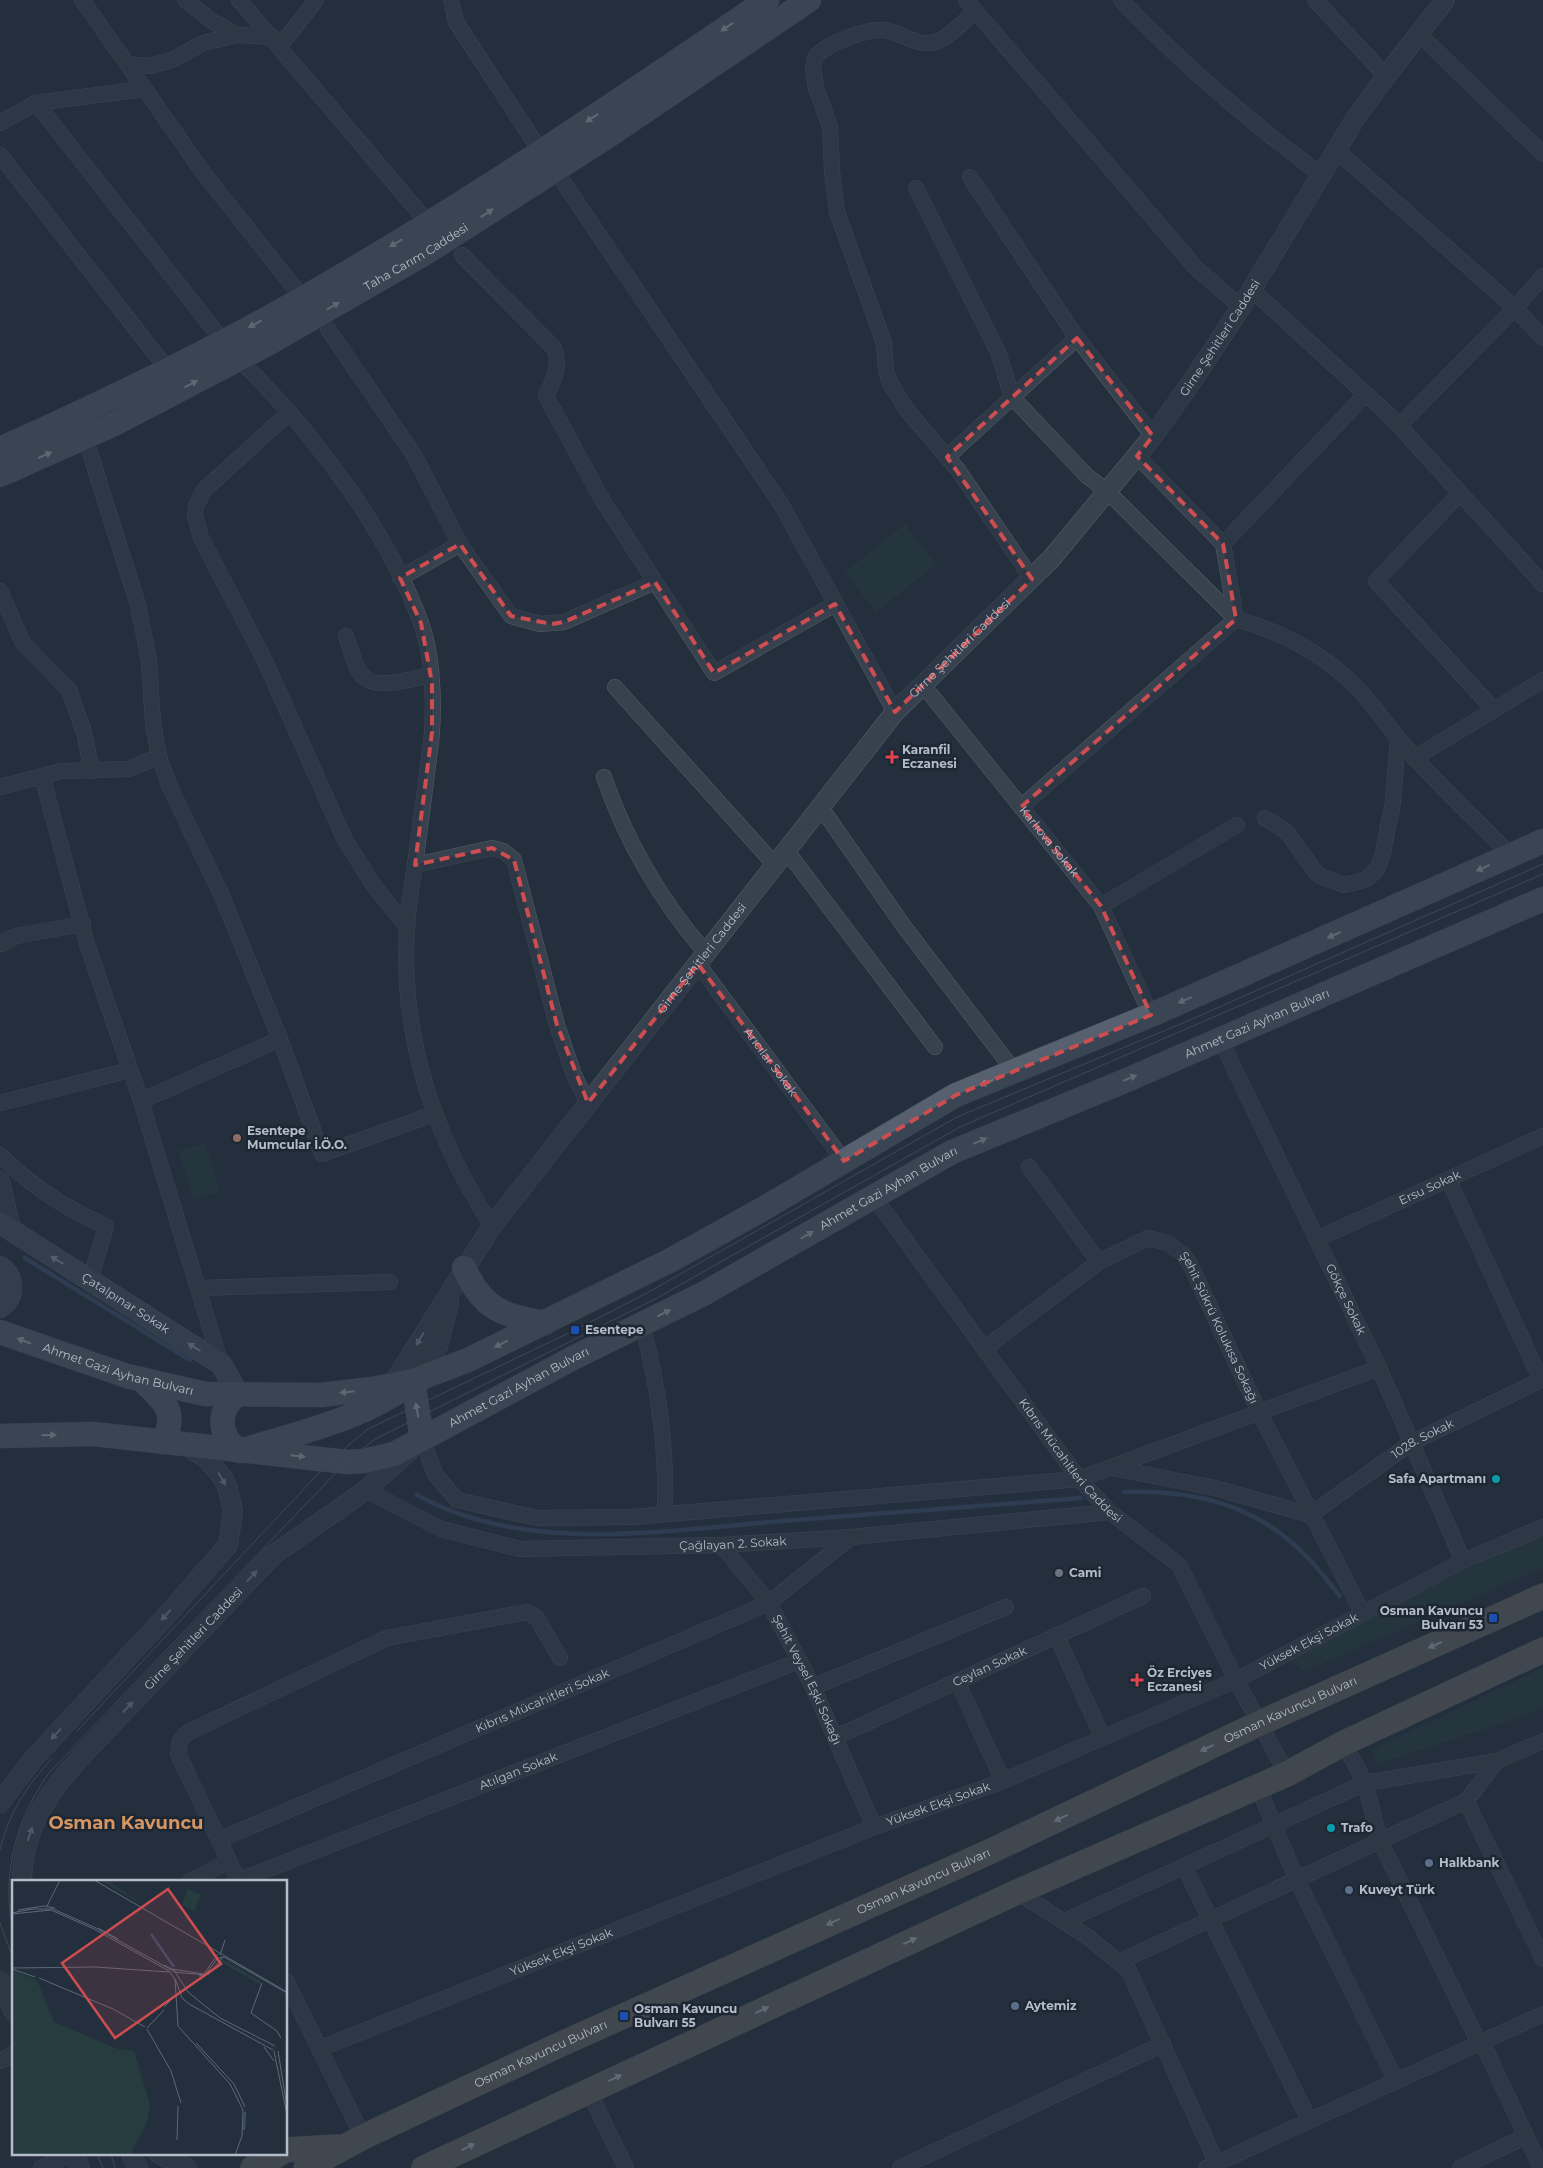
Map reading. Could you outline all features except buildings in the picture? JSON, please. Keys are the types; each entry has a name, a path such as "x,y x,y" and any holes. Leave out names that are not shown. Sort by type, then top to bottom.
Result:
{"highway":[{"name":"Osman Kavuncu Bulvarı","path":"306,2168 354,2142 559,2045 989,1852 1260,1723 1543,1596"},
{"path":"424,2168 588,2090 1017,1892 1287,1774 1344,1743 1543,1650"},
{"path":"288,2150 354,2142"},
{"path":"253,2168 275,2156"}],"main road":[{"name":"Taha Carım Caddesi","path":"0,475 85,437 239,359 427,252 767,0"},
{"name":"Taha Carım Caddesi","path":"0,449 106,402 168,370 302,297 428,224 548,161 809,0"},
{"name":"Ahmet Gazi Ayhan Bulvarı","path":"0,1332 89,1364 141,1379 205,1394 321,1395 403,1383 468,1360 671,1260 956,1095 1151,1015 1543,841"},
{"name":"Ahmet Gazi Ayhan Bulvarı","path":"0,1436 92,1434 187,1446 347,1462 364,1461 394,1454 573,1358 703,1294 952,1152 1220,1039 1543,899"},
{"name":"Çatalpınar Sokak","path":"5,1227 221,1364 238,1394"},
{"path":"0,1267 10,1277 11,1283 9,1297 0,1307"},
{"path":"459,1275 486,1303 510,1316 545,1323"},
{"path":"141,1379 163,1401 170,1412 170,1422 163,1442"},
{"path":"238,1394 224,1410 222,1424 230,1443 240,1451 339,1420 382,1400 403,1383 422,1439"}],"street":[{"path":"82,0 205,175 302,297"},
{"path":"185,0 212,21 238,36"},
{"path":"239,0 276,41 428,224"},
{"path":"276,41 316,0"},
{"path":"451,0 456,22 781,504 895,712"},
{"path":"1121,0 1220,95 1320,174"},
{"path":"1315,0 1386,76"},
{"name":"Girne Şehitleri Caddesi","path":"403,1383 438,1346 459,1275 492,1226 820,806 895,712 1032,579 1153,436 1193,380 1252,290 1335,150 1437,3"},
{"path":"1032,579 947,456 906,409 890,383 885,363 884,343 837,212 832,172 830,126 816,88 813,68 815,58 823,49 866,32 886,30 910,40 938,42 971,6 1196,268 1241,307"},
{"path":"1418,33 1543,154"},
{"path":"127,64 150,66 172,60 203,44 238,36 276,41"},
{"path":"0,123 36,103 144,89"},
{"path":"36,103 223,341"},
{"path":"1335,150 1515,308 1543,338"},
{"path":"0,155 168,370"},
{"path":"970,177 1077,338 1153,436"},
{"path":"916,188 998,352 1012,397 1088,476 1107,491 1236,619 1276,632 1328,662 1358,689 1414,758 1510,856"},
{"path":"462,255 554,348 558,364 546,396 602,501 714,673 835,604"},
{"path":"1399,426 1515,308 1543,276"},
{"path":"1252,290 1399,426 1543,584"},
{"path":"328,329 414,455 460,544 511,616 530,622 564,622 655,582"},
{"path":"947,456 1077,338"},
{"path":"239,359 290,412 319,448 355,499 400,578 421,623 431,675 432,732 407,927 407,988 423,1079 434,1114 458,1169 492,1226"},
{"path":"1223,544 1366,394"},
{"path":"290,412 204,490 196,506 198,531 264,659 346,840 374,886 407,927"},
{"path":"85,437 138,606 149,660 153,724 159,756 169,785 222,896 280,1039 322,1154 434,1114"},
{"path":"1136,456 1223,544 1236,619"},
{"path":"1460,493 1376,581 1494,710"},
{"path":"400,578 460,544"},
{"path":"0,591 23,643 69,690 84,732 92,771"},
{"path":"1021,807 1236,619"},
{"path":"346,636 360,673 372,681 385,683 431,675"},
{"path":"1414,758 1543,680"},
{"name":"Karlıova Sokak","path":"923,685 1101,906 1151,1015"},
{"path":"614,687 780,858 935,1047"},
{"path":"1265,818 1288,833 1320,876 1328,881 1344,885 1364,880 1376,871 1382,857 1393,802 1398,737"},
{"path":"0,787 62,771 128,769 159,756"},
{"path":"42,776 87,944 141,1101 221,1364"},
{"name":"Arıcılar Sokak","path":"604,778 626,833 643,866 702,958 844,1161"},
{"path":"820,806 903,925 1014,1071"},
{"path":"1101,906 1237,825"},
{"path":"415,864 492,848 503,851 514,860 558,1025 574,1074 588,1103"},
{"path":"0,944 16,936 83,924"},
{"path":"0,934 16,936"},
{"path":"141,1101 280,1039"},
{"name":"Gökçe Sokak","path":"1220,1039 1379,1368 1463,1562"},
{"path":"0,1103 130,1070"},
{"name":"Ersu Sokak","path":"1317,1239 1543,1136"},
{"path":"0,1155 34,1186 56,1200 106,1226 90,1280"},
{"path":"1029,1167 1099,1262"},
{"path":"1448,1179 1542,1379"},
{"path":"0,1181 5,1227"},
{"name":"Kıbrıs Mücahitleri Caddesi","path":"874,1197 1079,1479 1110,1512 1179,1565 1236,1680 1287,1774"},
{"name":"Şehit Şükrü Kolukısa Sokağı","path":"984,1349 1099,1262 1148,1238 1167,1243 1184,1254 1310,1515 1363,1614"},
{"path":"198,1288 390,1282"},
{"path":"642,1324 661,1411 665,1445 665,1514"},
{"path":"422,1439 435,1474 457,1500 537,1518 633,1517 1079,1479 1379,1368"},
{"name":"1028. Sokak","path":"1310,1515 1411,1444 1542,1379"},
{"name":"Girne Şehitleri Caddesi","path":"22,1880 24,1856 34,1823 47,1797 74,1765 272,1555 366,1490 422,1439"},
{"path":"0,1803 34,1758 167,1615 228,1544 233,1511 228,1489 216,1468 202,1455 187,1446"},
{"path":"1111,1467 1215,1488 1310,1515"},
{"name":"Çağlayan 2. Sokak","path":"366,1490 441,1529 520,1549 722,1545 851,1537 1110,1512"},
{"name":"Yüksek Ekşi Sokak","path":"319,2049 874,1827 1003,1781 1236,1680 1463,1562 1543,1527"},
{"name":"Kıbrıs Mücahitleri Sokak","path":"219,1840 769,1603 851,1537"},
{"name":"Şehit Veysel Eşki Sokağı","path":"722,1545 769,1603 813,1687 874,1827"},
{"name":"Ceylan Sokak","path":"836,1737 1142,1596"},
{"path":"813,1687 1006,1607"},
{"path":"238,1880 178,1754 180,1742 187,1733 387,1638 527,1612 536,1617 560,1658"},
{"path":"1056,1635 1103,1738"},
{"name":"Atılgan Sokak","path":"242,1880 800,1662"},
{"path":"957,1681 1003,1781"},
{"path":"1344,1743 1365,1783 1380,1841 1481,2042 1541,2168"},
{"path":"1065,1921 1365,1783 1497,1761 1542,1745"},
{"path":"1119,1962 1466,1801 1497,1761"},
{"path":"1258,1787 1297,1880 1396,2081"},
{"path":"1466,1801 1543,1959"},
{"path":"193,1880 229,1861"},
{"path":"1184,1866 1309,2120"},
{"path":"1017,1892 1065,1921 1129,1971 1163,2044 1214,2166 1309,2120 1543,2014"},
{"path":"0,1981 12,2008"},
{"path":"288,1985 319,2049 354,2142"},
{"path":"900,2168 1163,2044"},
{"path":"0,2061 12,2055"},
{"path":"588,2090 626,2168"},
{"path":"1460,2168 1526,2136"},
{"path":"41,2168 68,2156"},
{"path":"73,2156 80,2168"},
{"path":"132,2156 138,2168"},
{"path":"162,2156 187,2168"}],"highlighted area":[{"path":"1077,338 1153,436 1137,456 1223,544 1236,619 1021,807 1101,906 1151,1015 956,1095 844,1161 698,964 588,1103 557,1025 514,860 492,848 415,865 432,732 432,683 421,623 400,578 460,544 511,616 552,624 564,622 655,582 714,673 835,604 895,712 1032,579 947,457"}],"green space":[{"path":"905,524 936,564 876,612 845,572"},
{"path":"205,1143 220,1192 193,1200 179,1151"},
{"path":"1543,1533 1543,1568 1305,1671 1284,1658"},
{"path":"1543,1668 1543,1707 1516,1719 1377,1764 1371,1750"}],"waterway":[{"path":"25,1258 190,1360"},
{"path":"1124,1492 1151,1492 1201,1498 1247,1513 1289,1540 1312,1563 1340,1596"},
{"path":"417,1495 460,1514 506,1526 553,1533 602,1534 701,1529 1081,1498"}],"tram line":[{"path":"77,1731 331,1460 368,1429 575,1330 647,1293 957,1117 1183,1023 1543,864"},
{"path":"12,1925 9,1893 10,1872 19,1830 37,1791 49,1773 346,1462 375,1439 655,1299 960,1127 1543,874"},
{"path":"0,1850 13,1812 34,1779 52,1759"},
{"path":"0,1923 12,1956"},
{"path":"98,2156 103,2168"},
{"path":"112,2156 115,2168"}],"place":[{"name":"Karanfil Eczanesi","path":"892,757"},
{"name":"Esentepe Mumcular İ.Ö.O.","path":"237,1138"},
{"name":"Esentepe","path":"575,1330"},
{"name":"Safa Apartmanı","path":"1496,1479"},
{"name":"Cami","path":"1059,1573"},
{"name":"Osman Kavuncu Bulvarı 53","path":"1493,1618"},
{"name":"Öz Erciyes Eczanesi","path":"1137,1680"},
{"name":"Trafo","path":"1331,1828"},
{"name":"Halkbank","path":"1429,1863"},
{"name":"Kuveyt Türk","path":"1349,1890"},
{"name":"Aytemiz","path":"1015,2006"},
{"name":"Osman Kavuncu Bulvarı 55","path":"624,2016"}],"district":[{"name":"Osman Kavuncu","path":"126,1823"}]}
